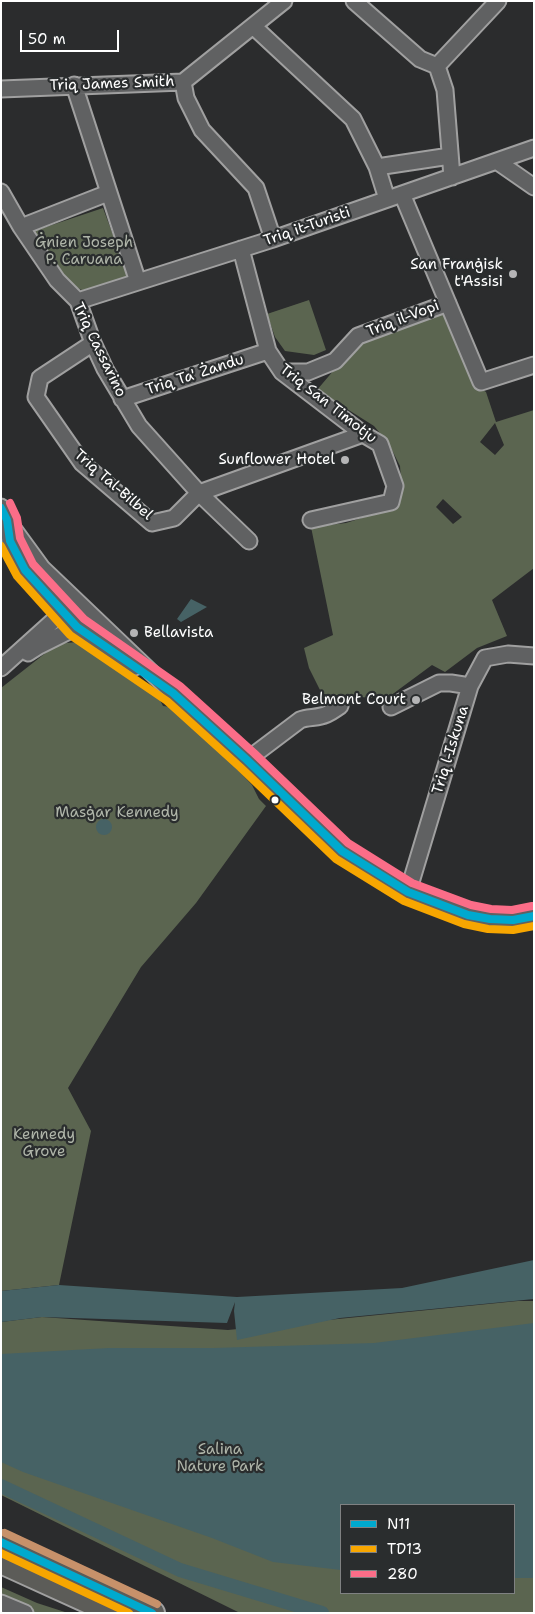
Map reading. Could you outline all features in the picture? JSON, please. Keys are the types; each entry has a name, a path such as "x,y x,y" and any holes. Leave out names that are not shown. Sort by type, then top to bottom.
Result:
{"highway":[{"path":"1,1542 153,1613"},
{"path":"1,1562 113,1613"}],"street":[{"name":"Triq James Smith","path":"1,89 183,82 284,1"},
{"path":"354,1 420,59 437,66 445,90 452,177"},
{"path":"437,66 498,1"},
{"path":"253,26 353,119 377,167 387,199"},
{"path":"183,82 186,98 202,130 256,188 273,239"},
{"path":"74,85 138,282"},
{"name":"Triq it-Turisti","path":"78,301 241,250 534,148"},
{"path":"377,167 450,156"},
{"path":"498,162 534,187"},
{"name":"Triq Cassarino","path":"1,192 21,227 57,280 78,301 93,343 122,399 139,426 199,493 249,542"},
{"path":"21,227 108,193"},
{"path":"402,194 481,382 534,365"},
{"name":"Triq San Timotju","path":"241,250 268,351 282,372 380,444 395,486 391,502 311,520"},
{"name":"Triq il-Vopi","path":"282,372 308,372 335,361 358,336 448,302"},
{"name":"Triq Tal-Bilbel","path":"93,343 40,378 36,398 69,446 82,463 152,523 174,518 199,493"},
{"name":"Triq Ta' Żandu","path":"122,399 268,351"},
{"path":"199,493 364,434"},
{"path":"4,513 77,616"},
{"path":"4,513 10,541 25,570 77,616 173,694 247,760 342,851 408,892 468,915 490,919 513,920 533,917"},
{"path":"1,669 39,646 77,616"},
{"path":"1,669 77,616"},
{"name":"Triq l-Iskuna","path":"408,892 470,686 485,658 508,654 534,656"},
{"path":"391,707 439,683 470,686"},
{"path":"247,760 300,720 321,716 340,706"},
{"path":"1,1603 25,1613"}],"green space":[{"name":"Ġnien Joseph P. Caruana","path":"103,208 129,278 86,292 65,282 31,232"},
{"path":"309,300 326,350 314,355 285,351 275,337 267,314"},
{"path":"445,309 472,383 486,392 496,422 534,410 534,568 492,600 507,636 477,648 445,672 432,665 386,699 322,694 309,668 304,648 333,635 311,527 346,523 396,507 402,492 400,466 389,444 374,426 317,390 350,351 369,339","holes":["495,423 504,445 495,455 480,442","443,499 462,517 453,524 436,507"]},
{"name":"Masġar Kennedy","path":"77,642 90,644 158,696 163,706 170,707 199,729 252,785 259,799 266,806 196,903 141,967 68,1088 91,1131 59,1285 1,1291 1,688 57,644"},
{"name":"Salina Nature Park","path":"518,1301 534,1301 534,1613 240,1613 1,1495 1,1322 42,1317 228,1330"},
{"path":"1,1587 37,1603 68,1613 36,1613 1,1598"}],"water":[{"path":"191,599 207,607 181,622 177,619"},
{"path":"104,819 112,827 104,835 96,827"},
{"path":"534,1260 534,1299 340,1318 237,1340 235,1302 227,1323 42,1317 1,1322 1,1291 59,1285 237,1297 402,1288"},
{"name":"Salina Nature Park","path":"534,1323 534,1578 515,1578 515,1504 340,1504 340,1570 273,1562 212,1538 23,1472 1,1462 1,1354 109,1348 214,1348 374,1343"}],"waterway":[{"path":"1,1486 180,1570 322,1613"}],"transit line":[{"name":"280","path":"10,503 17,518 20,538 33,564 84,619 180,686 254,753 348,843 412,883 471,905 491,909 512,910 532,906"},
{"name":"N11","path":"1,508 7,520 10,541 25,570 77,627 173,693 247,760 342,851 408,892 468,915 490,919 513,920 534,916"},
{"name":"TD13","path":"1,546 17,576 70,635 167,701 240,767 336,859 404,901 464,924 488,929 513,930 534,926"},
{"path":"5,1533 157,1604"},
{"name":"N11","path":"1,1542 152,1613"},
{"name":"TD13","path":"1,1553 129,1613"}],"place":[{"name":"San Franġisk t'Assisi","path":"513,274"},
{"name":"Sunflower Hotel","path":"345,460"},
{"name":"Bellavista","path":"134,633"},
{"name":"Belmont Court","path":"416,700"}],"park label":[{"name":"Kennedy Grove","path":"44,1144"}]}
